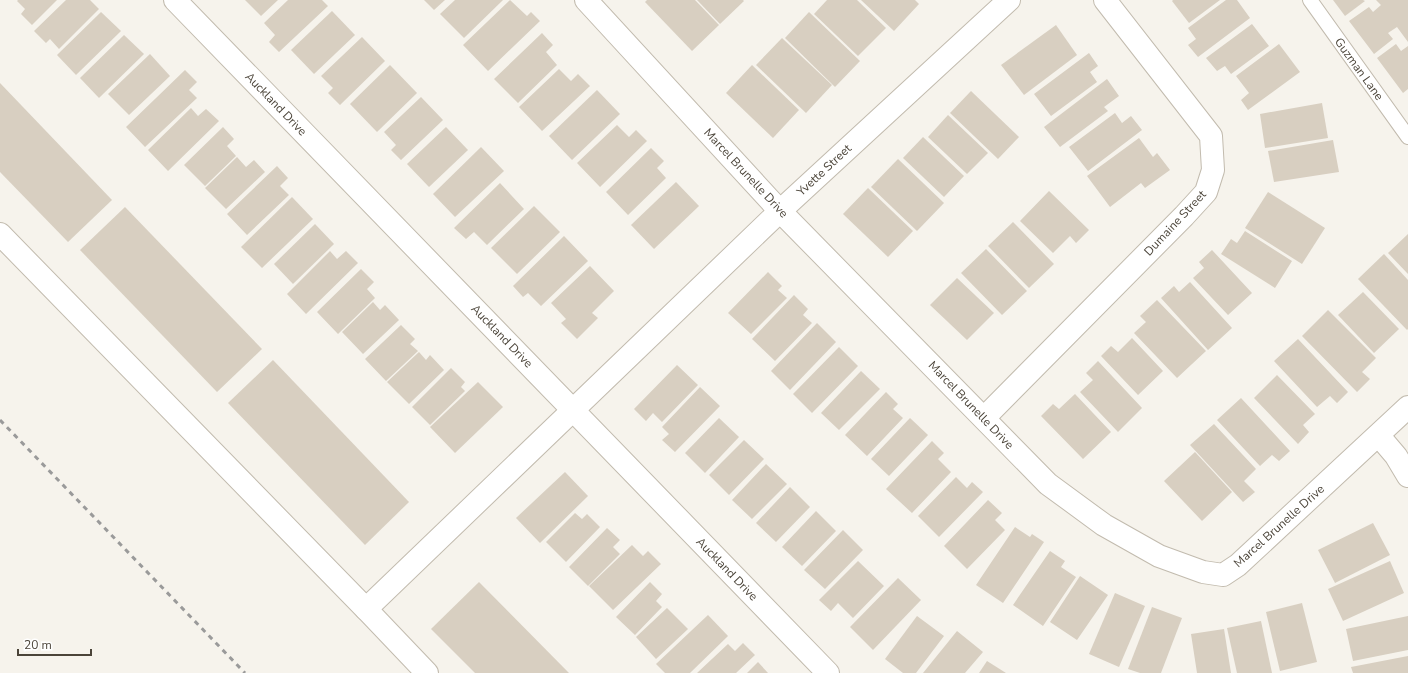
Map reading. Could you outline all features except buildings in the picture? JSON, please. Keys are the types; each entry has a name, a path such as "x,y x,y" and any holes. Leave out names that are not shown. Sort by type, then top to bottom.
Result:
{"street":[{"name":"Auckland Drive","path":"176,0 828,673"},
{"name":"Marcel Brunelle Drive","path":"586,0 780,210 1048,484 1104,525 1159,556 1203,572 1223,575 1238,565 1379,436 1408,407"},
{"name":"Yvette Street","path":"366,609 780,210 1009,0"},
{"name":"Dumaine Street","path":"984,418 1184,216 1206,192 1213,170 1211,136 1105,0"},
{"path":"0,234 427,673"},
{"path":"1379,436 1396,456 1408,476"}],"lane":[{"name":"Guzman Lane","path":"1310,0 1408,137"}],"railway":[{"path":"0,420 245,673"}]}
